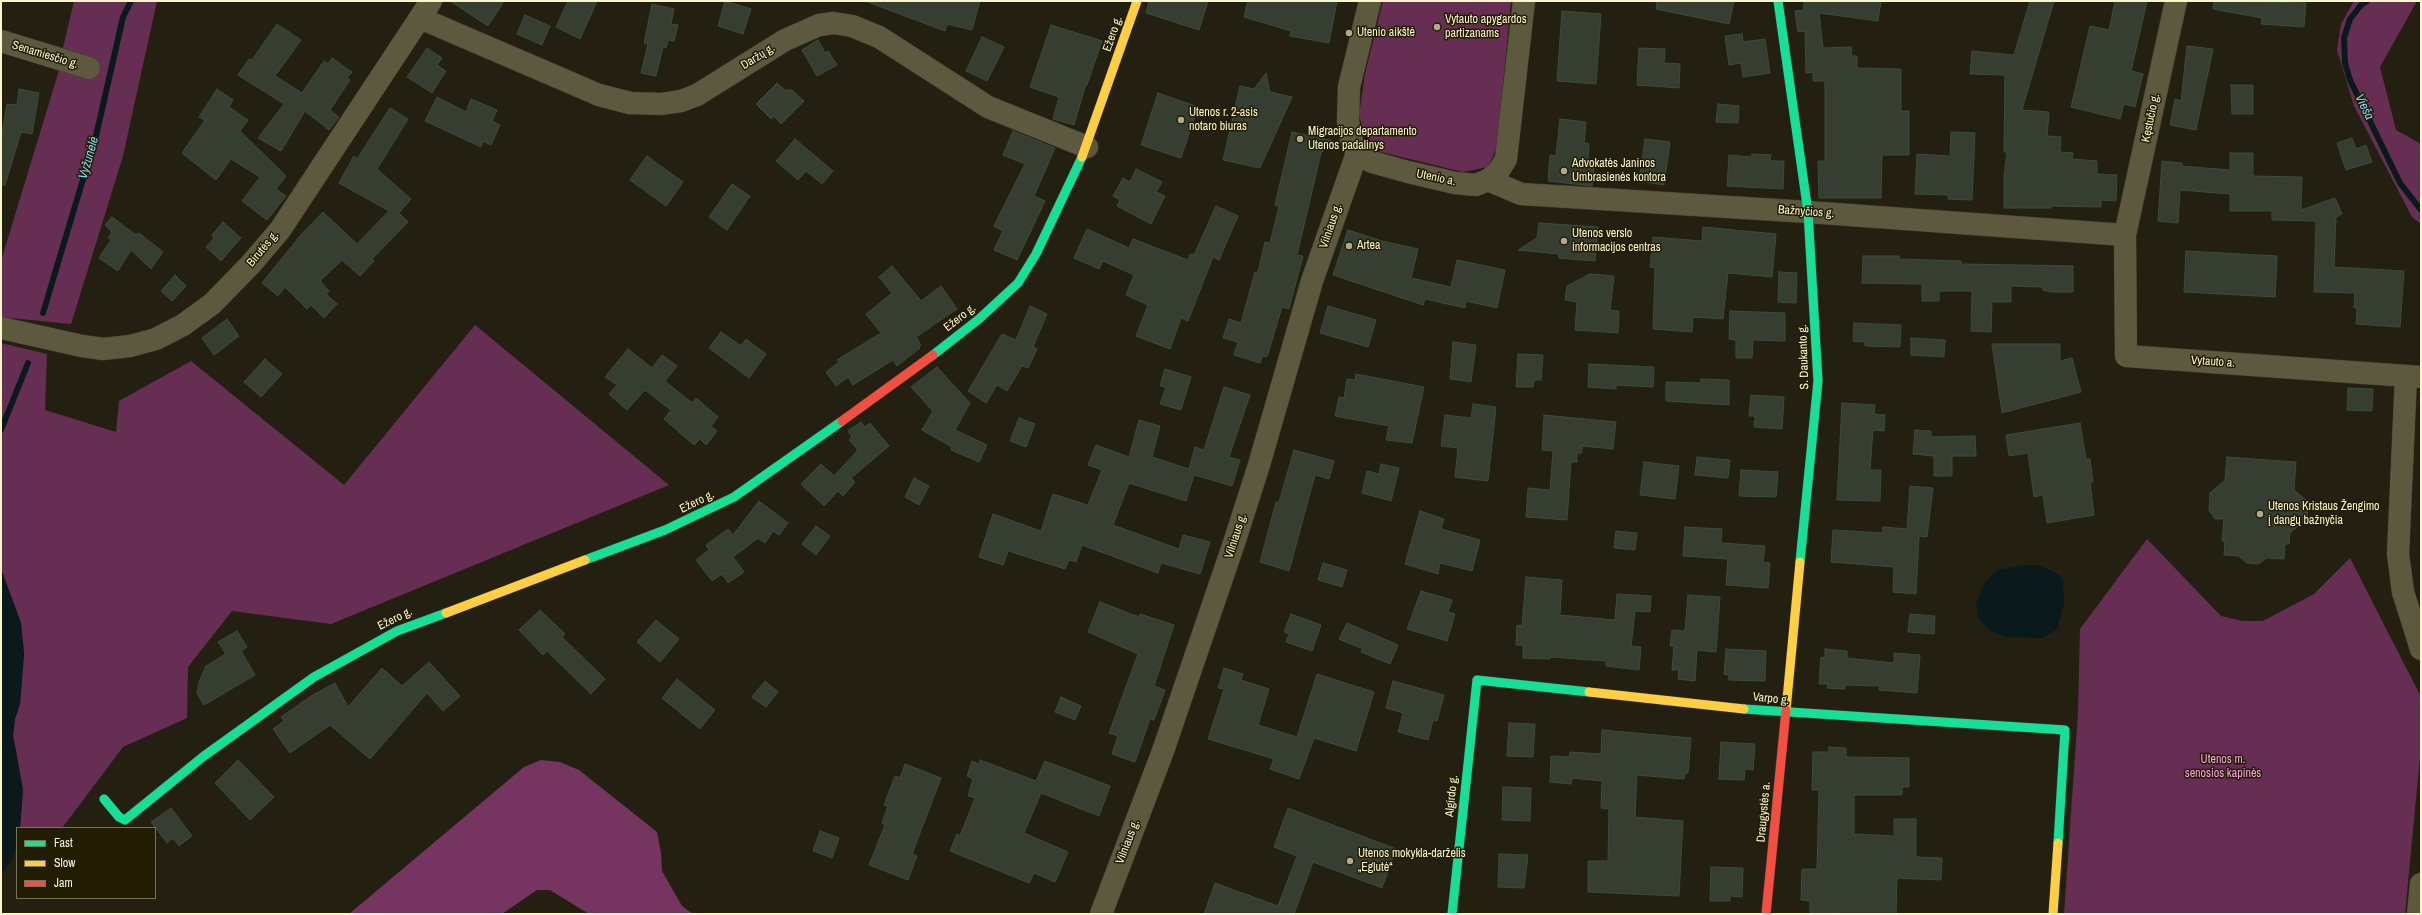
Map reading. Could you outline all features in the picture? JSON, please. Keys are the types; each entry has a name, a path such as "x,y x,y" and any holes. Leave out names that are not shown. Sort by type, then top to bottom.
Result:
{"street":[{"path":"1357,153 1351,139 1348,121 1349,87 1370,1"},
{"path":"1488,180 1498,172 1506,159 1524,1"},
{"name":"S. Daukanto g.","path":"1778,1 1808,212 1817,353 1817,405 1785,713"},
{"name":"Kęstučio g.","path":"2126,235 2176,1"},
{"name":"Ežero g.","path":"104,799 119,817 125,820 204,756 314,677 397,630 666,530 734,496 898,381 1004,298 1018,283 1036,254 1087,147 1136,5"},
{"name":"Daržų g.","path":"426,9 599,95 630,103 661,104 686,99 697,95 785,40 819,25 834,23 852,26 879,37 988,107 1087,147"},
{"name":"Birutės g.","path":"1,328 82,346 103,349 130,346 156,339 176,328 212,304 250,265 280,230 426,9"},
{"name":"Senamiesčio g.","path":"1,41 89,68"},
{"name":"Utenio a.","path":"1357,153 1372,162 1455,183 1476,185 1488,180"},
{"name":"Vilniaus g.","path":"1101,914 1163,752 1229,558 1259,465 1312,281 1357,153"},
{"name":"Bažnyčios g.","path":"1488,180 1521,194 1808,212 2126,235"},
{"name":"Vytauto a.","path":"2126,235 2126,356 2413,376"},
{"path":"2413,376 2398,554 2403,592 2421,649"},
{"name":"Varpo g.","path":"1477,680 1785,713 2065,730 2053,914"},
{"name":"Algirdo g.","path":"1452,914 1477,680"},
{"name":"Draugystės a.","path":"1766,914 1785,713"},
{"path":"2418,914 2421,884"}],"green space":[{"path":"74,1 157,1 123,156 71,324 1,317 1,261 61,64 63,48"},
{"path":"1383,1 1511,1 1497,147 1488,167 1463,172 1381,152 1364,134 1359,115 1365,74"},
{"path":"2354,1 2417,1 2380,67 2396,130 2421,144 2421,224 2412,217 2354,106 2337,50 2341,24"},
{"path":"475,325 669,485 331,624 232,611 188,667 187,718 123,747 63,827 20,827 23,790 13,735 15,719 20,704 24,654 21,623 1,569 1,343 47,354 45,410 116,432 119,401 191,361 344,485"},
{"name":"Utenos m. senosios kapinės","path":"2147,539 2221,616 2242,621 2263,621 2314,594 2350,558 2421,697 2421,746 2405,914 2064,914 2078,713 2080,629"}],"shaded area":[{"path":"2022,565 2039,565 2058,574 2063,581 2064,604 2057,629 2043,638 2005,637 1989,630 1978,618 1976,604 1985,582 1997,570"},
{"path":"1,569 21,623 24,654 20,704 15,719 13,735 23,790 20,827 16,827 16,848 13,858 1,875"},
{"path":"541,760 560,762 579,770 657,832 661,853 662,871 682,906 693,914 589,914 550,890 537,890 502,914 349,914 524,767"}],"building":[{"path":"450,1 504,1 488,26"},
{"path":"568,1 597,1 580,39 556,27"},
{"path":"725,1 751,9 743,34 718,26"},
{"path":"980,1 972,30 947,24 945,31 868,2"},
{"path":"1149,1 1208,1 1199,30 1146,13"},
{"path":"1248,1 1337,1 1329,43 1290,36 1291,31 1244,17"},
{"path":"1657,1 1734,1 1729,24 1656,9"},
{"path":"1804,1 1881,1 1878,21 1819,13 1823,48 1851,47 1852,56 1857,56 1857,68 1901,69 1901,111 1909,111 1909,155 1882,155 1881,198 1819,198 1818,161 1825,161 1825,81 1813,81 1813,72 1806,73 1805,31 1798,32 1795,11 1804,10"},
{"path":"2030,1 2054,1 2022,110 2049,112 2047,136 2061,137 2060,152 2073,153 2072,159 2097,161 2097,174 2117,175 2116,201 2101,200 2101,207 2051,206 2051,208 2004,208 2004,176 2007,152 2004,152 2005,75 1970,74 1972,51 2014,55"},
{"path":"2115,1 2147,1 2131,71 2143,74 2135,107 2124,104 2120,119 2071,107 2090,26 2109,30"},
{"path":"2214,1 2306,3 2304,27 2261,24 2262,18 2213,9"},
{"path":"652,4 674,9 671,24 678,25 674,41 668,40 666,48 663,47 656,76 641,73 648,44 644,43"},
{"path":"1562,11 1601,14 1596,84 1557,81"},
{"path":"525,15 550,26 542,45 517,34"},
{"path":"277,24 301,40 275,76 302,93 324,61 328,64 332,58 352,72 347,78 350,80 330,110 339,117 329,130 305,111 281,151 258,138 284,104 238,75 249,59 252,60"},
{"path":"1051,25 1102,41 1087,85 1086,84 1074,125 1053,119 1059,97 1030,87"},
{"path":"1742,34 1743,42 1765,39 1770,73 1743,77 1741,63 1729,65 1725,36"},
{"path":"982,37 1004,47 987,81 966,71"},
{"path":"818,40 825,53 828,51 837,65 817,76 802,50"},
{"path":"2187,46 2213,49 2196,130 2170,125 2175,99 2181,101"},
{"path":"427,48 442,58 437,65 446,71 432,93 407,77"},
{"path":"1639,48 1665,49 1664,63 1680,64 1679,88 1637,85"},
{"path":"1266,73 1270,92 1292,97 1260,168 1223,160 1240,86 1254,89"},
{"path":"777,83 785,90 792,90 804,101 781,124 774,116 771,119 756,104"},
{"path":"2231,85 2253,85 2253,114 2232,114"},
{"path":"19,89 39,93 32,134 21,132 5,185 1,185 1,140 7,104 17,105"},
{"path":"217,89 233,100 229,107 248,120 240,131 286,176 276,189 286,196 267,220 242,201 260,177 231,159 216,180 182,153 205,120 199,117"},
{"path":"1158,93 1198,107 1181,158 1141,145"},
{"path":"437,97 466,112 471,99 497,110 492,121 500,125 491,145 483,141 481,147 425,121"},
{"path":"1718,104 1739,106 1738,123 1716,122"},
{"path":"390,108 408,119 377,169 411,199 399,213 408,222 372,259 374,261 360,276 342,260 320,281 329,291 326,294 337,304 324,318 311,305 307,309 285,287 278,296 262,283 300,236 323,212 357,244 389,211 339,183 354,156 357,159"},
{"path":"1560,119 1586,122 1584,143 1589,144 1588,159 1595,160 1592,186 1548,181 1550,155 1556,156"},
{"path":"1013,131 1055,148 1034,196 1045,201 1017,260 994,250 1003,231 994,226 1025,164 1003,155"},
{"path":"1292,132 1333,141 1321,153 1297,255 1303,256 1289,309 1282,307 1268,354 1266,357 1262,356 1260,363 1234,355 1238,342 1223,338 1229,319 1241,323 1255,272 1258,272 1265,242 1270,243 1279,206 1275,205"},
{"path":"1951,132 1975,133 1972,200 1948,199 1948,195 1915,194 1917,154 1950,156"},
{"path":"2352,138 2356,149 2366,145 2372,162 2346,170 2337,143"},
{"path":"795,139 833,171 822,184 806,171 798,180 776,161"},
{"path":"1645,139 1670,142 1664,185 1639,181"},
{"path":"2230,153 2253,153 2253,176 2302,177 2301,210 2335,198 2342,214 2336,217 2334,267 2404,271 2400,327 2356,324 2357,308 2354,308 2355,293 2314,292 2316,221 2272,220 2272,211 2230,211 2230,194 2180,190 2178,223 2158,221 2162,161 2182,163 2182,166 2230,170"},
{"path":"1752,154 1771,155 1770,161 1784,161 1783,189 1727,186 1729,155 1752,157"},
{"path":"647,156 683,182 666,206 630,180"},
{"path":"1136,169 1162,182 1156,192 1165,196 1151,224 1117,206 1120,200 1113,196 1123,178 1130,182"},
{"path":"732,184 750,196 727,230 709,217"},
{"path":"1216,206 1238,216 1219,260 1213,257 1188,321 1181,318 1170,349 1136,336 1148,305 1126,295 1134,275 1103,261 1099,269 1074,258 1087,229 1129,248 1133,239 1188,260 1190,254 1194,255"},
{"path":"112,217 136,235 139,233 163,252 151,269 131,250 118,271 99,258 111,240 108,238 112,232 105,225"},
{"path":"223,222 241,238 221,261 206,247 214,238 212,235"},
{"name":"Utenos verslo informacijos centras","path":"1539,223 1598,227 1595,261 1559,258 1559,254 1518,250 1537,238"},
{"path":"1703,227 1776,234 1772,277 1728,273 1723,319 1693,317 1692,332 1653,329 1655,268 1650,267 1653,237 1702,241"},
{"path":"1348,230 1382,241 1418,249 1411,278 1451,287 1457,260 1505,270 1497,308 1466,301 1465,308 1425,299 1423,305 1333,275"},
{"path":"2186,251 2277,256 2275,297 2184,292"},
{"path":"1863,256 1899,256 1899,259 1961,261 1961,264 2073,266 2073,292 2052,292 2043,290 2043,287 2011,286 2011,302 1992,302 1991,332 1971,331 1972,291 1939,291 1939,301 1922,301 1922,284 1862,283"},
{"path":"892,266 921,301 941,286 957,309 916,337 921,345 918,347 920,348 897,366 893,360 853,385 848,377 836,386 826,372 839,362 837,360 881,333 866,314 892,293 879,277"},
{"path":"1779,272 1797,273 1796,303 1778,302"},
{"path":"1590,274 1614,276 1610,310 1619,311 1618,333 1575,330 1577,302 1565,300 1567,286"},
{"path":"175,275 186,286 172,301 161,291"},
{"path":"1030,306 1047,314 1033,347 1037,349 1028,368 1022,366 1007,391 997,385 986,403 968,391 1002,334 1016,340"},
{"path":"1328,306 1376,320 1368,347 1320,333"},
{"path":"1730,311 1785,313 1785,341 1753,340 1752,358 1736,358 1736,340 1729,339"},
{"path":"227,319 239,336 214,355 202,338"},
{"path":"1854,323 1901,325 1900,347 1865,346 1865,342 1853,341"},
{"path":"721,332 741,346 746,339 766,354 749,378 709,348"},
{"path":"1911,338 1945,340 1944,357 1911,355"},
{"path":"1453,342 1476,345 1471,382 1450,379"},
{"path":"1992,344 2060,344 2060,361 2072,358 2081,392 2002,413"},
{"path":"628,349 652,368 662,355 677,366 665,381 692,403 696,398 718,417 711,426 717,431 706,445 700,439 694,445 664,419 671,410 645,390 627,410 609,394 617,385 605,377"},
{"path":"1518,354 1543,355 1541,380 1534,380 1533,387 1516,387"},
{"path":"265,359 282,374 261,397 244,382"},
{"path":"1589,364 1654,367 1653,387 1616,385 1616,389 1588,387"},
{"path":"937,367 970,403 955,430 987,445 979,462 951,450 952,447 922,430 933,411 911,387"},
{"path":"1165,369 1191,377 1181,410 1160,404 1166,387 1160,386"},
{"path":"1356,374 1424,387 1412,443 1386,440 1389,426 1335,416 1339,397 1344,398 1347,379 1355,380"},
{"path":"1701,379 1729,380 1729,405 1666,401 1666,382 1701,383"},
{"path":"1224,387 1250,395 1229,457 1240,460 1232,486 1194,475 1186,501 1129,483 1113,525 1179,549 1183,535 1210,542 1200,574 1161,563 1158,573 1082,545 1076,562 1069,560 1065,569 1008,551 1003,565 979,557 993,514 1041,531 1053,494 1088,505 1102,470 1088,465 1096,445 1129,457 1139,420 1160,426 1152,457 1189,469 1195,447 1204,450"},
{"path":"2348,388 2373,389 2372,411 2347,410"},
{"path":"1751,395 1784,397 1782,429 1754,427 1755,416 1749,416"},
{"path":"1842,403 1875,405 1874,414 1885,415 1884,431 1873,430 1870,470 1881,470 1880,501 1837,500"},
{"path":"1473,404 1496,407 1488,481 1455,477 1458,448 1441,446 1445,415 1471,418"},
{"path":"1544,415 1616,422 1613,449 1582,446 1582,453 1577,453 1577,462 1571,462 1567,520 1526,517 1528,488 1550,490 1553,451 1542,450"},
{"path":"1019,418 1035,424 1026,447 1010,441"},
{"path":"861,422 865,427 870,423 889,446 851,478 855,482 843,496 838,491 824,506 801,484 821,464 834,476 858,450 849,440 852,437 848,431"},
{"path":"2080,423 2086,459 2090,459 2093,482 2090,482 2094,515 2047,523 2043,495 2034,497 2028,453 2009,456 2006,435"},
{"path":"1915,430 1931,431 1931,437 1975,436 1976,456 1952,456 1952,476 1934,476 1934,456 1913,454"},
{"path":"1294,450 1334,461 1329,479 1315,475 1289,571 1260,562 1276,502 1279,502"},
{"path":"1697,457 1730,460 1728,478 1695,475"},
{"name":"Utenos Kristaus Žengimo į dangų bažnyčia","path":"2227,457 2296,462 2294,490 2308,502 2307,518 2290,533 2289,544 2285,544 2284,559 2266,558 2259,564 2247,563 2239,556 2224,555 2225,541 2222,541 2224,519 2215,519 2209,510 2210,493 2225,480"},
{"path":"1644,462 1679,466 1675,499 1640,495"},
{"path":"1381,464 1399,468 1391,501 1362,493 1367,471 1379,474"},
{"path":"1741,470 1778,472 1776,497 1739,496"},
{"path":"914,478 929,486 919,505 905,497"},
{"path":"1910,486 1933,488 1927,537 1919,536 1916,594 1893,592 1894,567 1831,562 1833,530 1882,533 1883,527 1907,529"},
{"path":"759,501 788,523 779,535 773,531 765,543 758,538 733,557 744,572 728,583 722,574 712,581 696,560 709,550 706,545 728,529 733,535"},
{"path":"1420,511 1444,519 1441,529 1480,540 1472,571 1440,563 1438,574 1405,564"},
{"path":"816,526 830,536 816,555 802,544"},
{"path":"1685,527 1722,529 1721,543 1765,546 1763,562 1770,563 1768,588 1726,585 1728,559 1683,556"},
{"path":"1616,531 1637,533 1635,550 1614,548"},
{"path":"1323,563 1347,570 1342,587 1318,580"},
{"path":"1526,577 1562,580 1560,615 1615,620 1617,594 1651,596 1650,612 1635,611 1631,646 1641,647 1639,670 1606,666 1606,661 1550,657 1550,659 1523,658 1523,645 1516,645 1517,625 1522,626"},
{"path":"1421,591 1452,600 1448,612 1455,614 1447,641 1407,629"},
{"path":"1688,595 1720,597 1716,652 1697,650 1695,681 1678,679 1679,670 1672,670 1674,646 1670,646 1672,630 1685,631"},
{"path":"1100,602 1139,617 1140,614 1174,625 1154,686 1165,690 1154,720 1150,719 1135,762 1112,754 1118,736 1109,733 1138,654 1088,632"},
{"path":"540,610 565,634 562,637 605,679 591,694 547,651 543,655 519,630"},
{"path":"1291,614 1321,625 1312,651 1286,642 1289,634 1284,632"},
{"path":"1910,614 1935,616 1934,634 1908,632"},
{"path":"656,620 679,639 660,662 637,642"},
{"path":"1347,623 1398,645 1390,664 1361,652 1363,649 1339,639"},
{"path":"237,631 247,647 241,651 255,675 204,705 197,693 199,682 206,666 226,654 218,642"},
{"path":"1726,649 1766,651 1765,681 1729,680 1729,675 1724,674"},
{"path":"1825,649 1847,651 1847,658 1894,663 1894,653 1920,655 1917,693 1879,690 1880,686 1845,685 1845,689 1827,688 1828,684 1819,684 1821,657 1825,658"},
{"path":"429,662 460,696 443,711 427,693 370,759 330,725 290,753 273,729 284,721 281,717 311,696 335,683 348,707 382,668 402,686"},
{"path":"1224,668 1243,674 1241,680 1269,689 1258,725 1297,737 1317,674 1374,692 1356,751 1314,738 1299,779 1270,769 1274,759 1208,739 1224,689 1218,688"},
{"path":"677,679 715,710 700,729 662,698"},
{"path":"765,681 778,692 766,707 752,697"},
{"path":"1393,681 1444,695 1437,721 1433,720 1428,740 1398,732 1403,713 1386,708"},
{"path":"1061,697 1081,706 1075,720 1055,712"},
{"path":"1509,723 1535,724 1533,757 1507,756"},
{"path":"1602,730 1691,738 1688,773 1685,773 1684,779 1637,775 1635,817 1683,821 1679,896 1588,892 1588,861 1608,861 1609,809 1601,808 1602,781 1572,778 1571,784 1550,782 1551,756 1569,757 1570,752 1601,754"},
{"path":"1721,742 1755,744 1753,770 1745,769 1744,780 1719,779"},
{"path":"1829,747 1846,748 1846,757 1909,758 1909,787 1902,787 1902,795 1854,795 1854,834 1894,836 1894,819 1916,819 1916,857 1942,858 1941,880 1897,878 1896,914 1810,913 1810,901 1801,900 1802,869 1817,869 1819,790 1812,790 1813,752 1829,752"},
{"path":"238,760 274,797 250,820 215,783"},
{"path":"980,760 1036,781 1045,761 1110,786 1099,816 1041,793 1024,833 1068,852 1055,882 1034,873 1029,883 950,851 957,834 960,836 975,798 968,796 973,779 967,776 972,761 979,764"},
{"path":"905,764 941,778 912,854 917,856 908,880 869,865 885,825 882,823 888,806 884,805 895,776 900,778"},
{"path":"1503,787 1531,788 1530,821 1502,820"},
{"path":"171,808 192,836 179,846 173,838 167,843 151,822"},
{"name":"Utenos mokykla-darželis „Eglutė“","path":"1288,808 1396,849 1382,888 1313,862 1294,914 1204,914 1215,883 1278,906 1297,856 1274,847"},
{"path":"820,831 839,838 832,858 813,851"},
{"path":"1499,854 1528,855 1524,888 1498,887"},
{"path":"1711,867 1743,868 1742,897 1730,896 1730,901 1710,901"}],"waterway":[{"name":"Vyžunėlė","path":"43,313 96,136 123,17 131,1"},
{"name":"Vieša","path":"2367,1 2361,5 2350,19 2344,38 2345,63 2350,80 2400,183 2421,210"},
{"name":"Vyžunėlė","path":"1,430 28,363"}],"traffic: fast":[{"path":"1778,1 1808,212 1818,381 1800,562"},
{"path":"933,355 979,319 1018,283 1036,254 1082,157"},
{"path":"585,560 665,530 734,497 842,421"},
{"path":"104,799 119,817 125,820 204,756 314,677 397,631 446,613"},
{"path":"1452,914 1477,680 1589,692"},
{"path":"1744,709 2065,730 2058,843"}],"traffic: slow":[{"path":"1082,157 1137,1"},
{"path":"446,613 585,560"},
{"path":"1786,710 1800,562"},
{"path":"1589,692 1744,709"},
{"path":"2053,914 2058,843"}],"traffic: jam":[{"path":"842,421 933,355"},
{"path":"1766,914 1786,710"}],"place":[{"name":"Vytauto apygardos partizanams","path":"1437,27"},
{"name":"Utenio aikštė","path":"1349,33"},
{"name":"Utenos r. 2-asis notaro biuras","path":"1181,120"},
{"name":"Migracijos departamento Utenos padalinys","path":"1300,139"},
{"name":"Advokatės Janinos Umbrasienės kontora","path":"1564,171"},
{"name":"Utenos verslo informacijos centras","path":"1564,241"},
{"name":"Artea","path":"1349,246"},
{"name":"Utenos Kristaus Žengimo į dangų bažnyčia","path":"2260,514"},
{"name":"Utenos mokykla-darželis „Eglutė“","path":"1350,861"}]}
